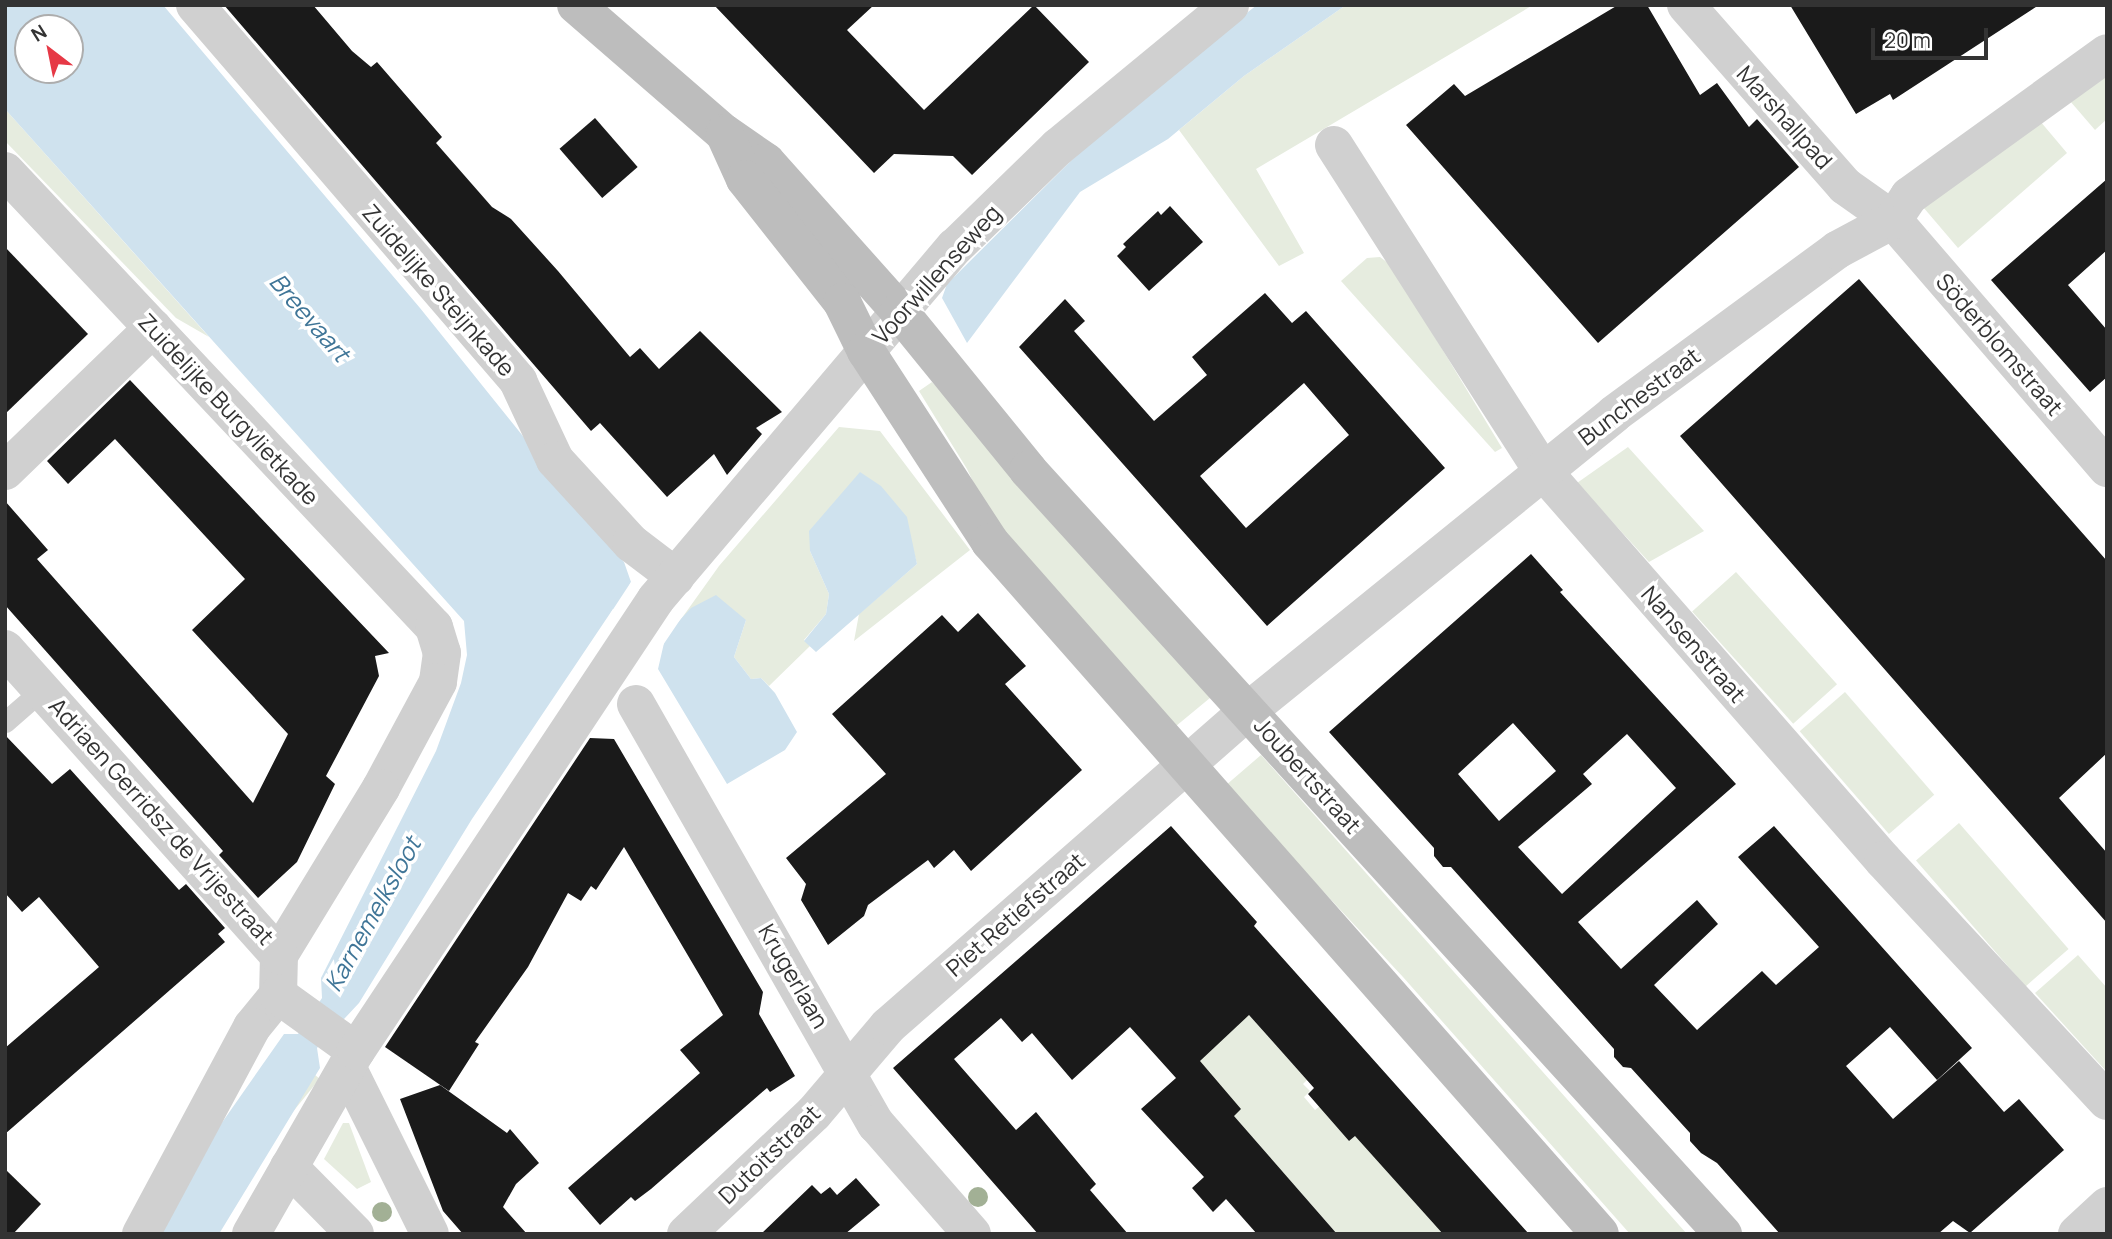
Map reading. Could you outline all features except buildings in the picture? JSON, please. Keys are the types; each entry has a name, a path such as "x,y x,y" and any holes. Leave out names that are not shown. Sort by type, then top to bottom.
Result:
{"main road":[{"name":"Joubertstraat","path":"576,5 724,133 766,162 898,311 1028,470 1723,1234"},
{"path":"724,133 745,179 842,302 866,351 990,542 1600,1234"}],"street":[{"name":"Zuidelijke Steijnkade","path":"195,5 518,381 555,460 631,544 666,588"},
{"name":"Voorwillenseweg","path":"324,1033 612,662 633,629 898,311 955,247 1058,147 1230,5"},
{"name":"Marshallpad","path":"1686,5 1845,186 1894,220"},
{"name":"Bunchestraat","path":"1189,766 1249,710 1542,470 1837,250 1894,220 1909,196 2107,53"},
{"name":"Nansenstraat","path":"1334,145 1542,470 1883,860 2107,1101"},
{"name":"Zuidelijke Burgvlietkade","path":"5,171 434,627 442,653 431,694 279,955"},
{"name":"Söderblomstraat","path":"1894,220 2107,468"},
{"path":"5,471 153,328"},
{"name":"Adriaen Gerridsz de Vrijestraat","path":"5,649 44,688 279,955"},
{"name":"Krugerlaan","path":"636,704 876,1124 972,1234"},
{"name":"Piet Retiefstraat","path":"848,1071 888,1026 1004,922 1189,766"},
{"path":"279,955 324,1033 430,1234"},
{"path":"141,1234 252,1027 324,1033"},
{"path":"251,1234 289,1167 324,1033"},
{"name":"Dutoitstraat","path":"686,1234 814,1113 848,1071"},
{"path":"289,1167 355,1234"},
{"path":"2077,1234 2107,1206"}],"lane":[{"name":"Adriaen Gerridsz de Vrijestraat","path":"5,722 44,688"}],"shaded area":[{"path":"1346,5 1533,5 1256,169 1304,253 1279,266 1179,130 1244,76"},
{"path":"2107,74 2107,119 2095,130 2070,101"},
{"path":"5,109 209,337 176,318 5,141"},
{"path":"2040,121 2067,153 1958,248 1923,207"},
{"path":"1380,257 1392,266 1502,448 1495,452 1341,281 1367,258"},
{"path":"932,382 1216,693 1170,731 992,521 967,469 919,391"},
{"path":"839,427 880,431 970,550 854,641 859,614 917,564 913,549 810,551 829,594 826,614 804,640 810,646 769,686 761,678 751,679 734,657 746,620 679,622 719,566"},
{"path":"1628,447 1704,531 1649,562 1577,483"},
{"path":"1736,572 1837,684 1793,724 1692,611"},
{"path":"1845,692 1934,795 1889,834 1800,731"},
{"path":"1261,755 1687,1234 1630,1234 1403,977 1225,786"},
{"path":"1959,823 2069,949 2026,986 1916,860"},
{"path":"2078,955 2107,988 2107,1072 2035,993"},
{"path":"1076,978 1249,1015 1307,1080 1303,1084 1310,1091 1304,1097 1315,1110 1326,1101 1329,1118 1349,1141 1356,1135 1434,1224 1459,1234 1337,1234 1149,1019 1135,1032"},
{"path":"315,1075 320,1079 203,1223 199,1219"},
{"path":"343,1123 349,1123 371,1182 357,1189 324,1159"}],"water":[{"path":"5,5 163,5 420,308 624,562 631,582 627,590 678,622 691,608 716,595 746,620 734,657 751,679 761,678 775,693 797,732 785,750 727,784 658,669 664,643 613,609 472,819 359,1003 317,1048 320,1068 219,1234 160,1234 214,1134 284,1034 298,1034 322,998 321,978 436,751 461,683 467,655 464,621 5,109"},
{"path":"1257,5 1346,5 1244,76 1168,139 1080,192 967,343 942,298 947,284 1128,104"},
{"path":"860,472 881,486 907,517 917,564 816,652 804,641 826,614 829,594 810,551 809,531"}],"pier":[{"path":"631,582 632,588 682,617 661,648 610,614"}],"water label":[{"name":"Breevaart","path":"310,317"},
{"name":"Karnemelksloot","path":"372,914"}]}
